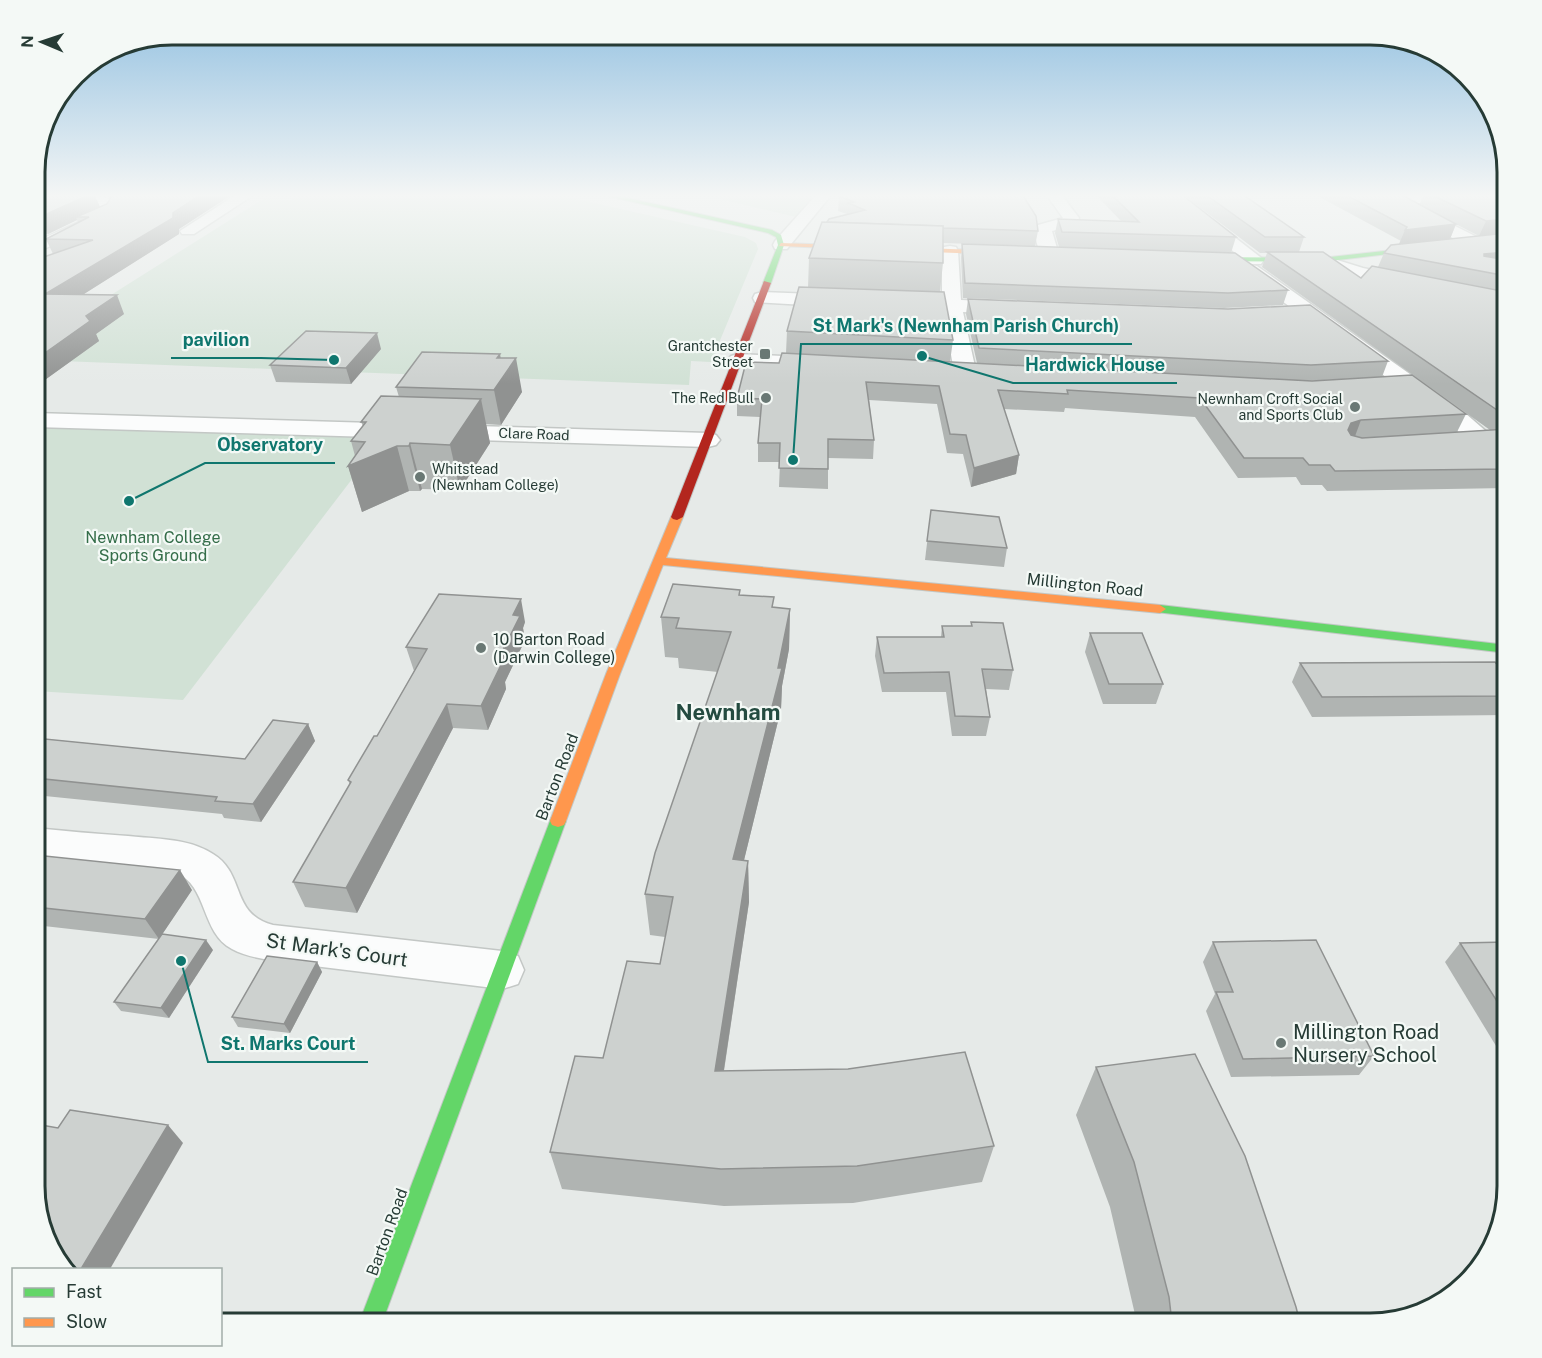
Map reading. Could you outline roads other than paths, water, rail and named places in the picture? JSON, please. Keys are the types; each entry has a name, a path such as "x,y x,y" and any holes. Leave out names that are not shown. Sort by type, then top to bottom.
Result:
{"main road":[{"name":"Barton Road","path":"374,1313 613,674 708,440 777,257"},
{"path":"1190,259 1320,260 1343,257"},
{"name":"Millington Road","path":"659,561 1161,609 1497,648"}],"street":[{"path":"950,257 952,306 965,371"},
{"path":"1243,257 1309,312 1410,384 1496,439"},
{"path":"1320,260 1359,273 1427,287"},
{"path":"762,298 857,302"},
{"path":"881,303 1035,309"},
{"path":"1277,314 1309,312"},
{"path":"738,360 845,366"},
{"path":"941,370 988,373"},
{"path":"1375,386 1410,384"},
{"name":"Clare Road","path":"45,420 708,440"},
{"path":"1448,442 1496,439"},
{"name":"St Mark's Court","path":"45,844 179,857 199,865 213,878 230,921 246,936 273,943 502,970"}],"place":[{"name":"Grantchester Street","path":"765,354"},
{"name":"Hardwick House","path":"922,356"},
{"name":"pavilion","path":"334,360"},
{"name":"The Red Bull","path":"766,398"},
{"name":"Newnham Croft Social and Sports Club","path":"1355,407"},
{"name":"St Mark's (Newnham Parish Church)","path":"793,460"},
{"name":"Whitstead (Newnham College)","path":"420,477"},
{"name":"Observatory","path":"129,501"},
{"name":"10 Barton Road (Darwin College)","path":"481,648"},
{"name":"St. Marks Court","path":"181,961"},
{"name":"Millington Road Nursery School","path":"1281,1043"}],"district":[{"name":"Newnham","path":"728,712"}],"park label":[{"name":"Newnham College Sports Ground","path":"153,546"}]}
